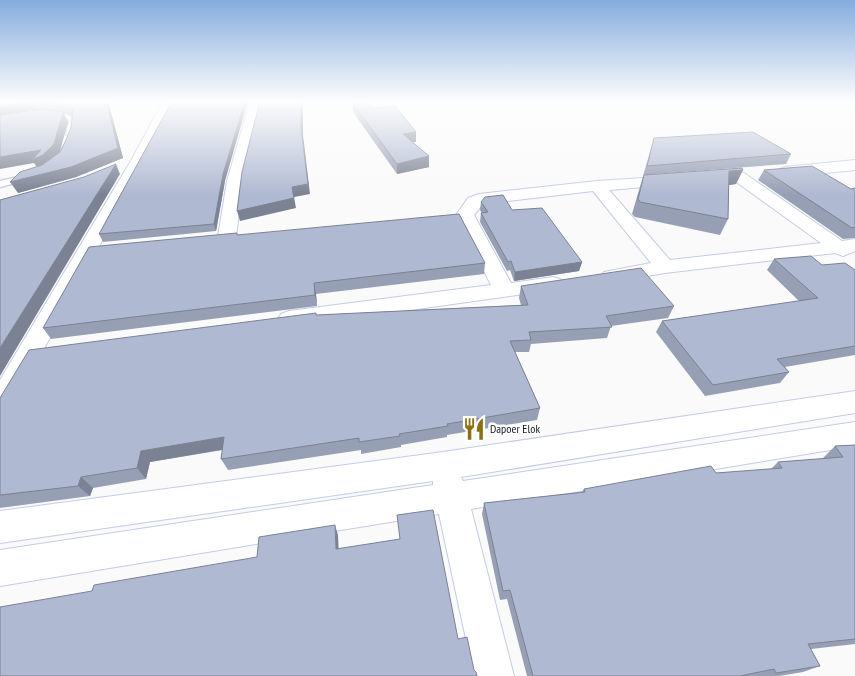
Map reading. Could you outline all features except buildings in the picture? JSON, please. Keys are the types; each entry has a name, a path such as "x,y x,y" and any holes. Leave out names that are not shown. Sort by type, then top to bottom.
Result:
{"street":[{"path":"0,404 29,352 95,250 153,133"},
{"path":"246,236 218,238 248,133"},
{"path":"112,170 139,159"},
{"path":"505,291 455,216 479,199 597,186 855,165"},
{"path":"738,176 850,251"},
{"path":"597,186 664,267"},
{"path":"274,321 505,291 664,267 850,251"},
{"path":"29,352 58,348"},
{"path":"0,568 855,402"},
{"path":"0,527 448,482 855,434"},
{"path":"448,482 494,676"}],"lane":[{"path":"68,142 70,133"},
{"path":"0,184 32,176"}],"place":[{"name":"Dapoer Elok","path":"474,429"}]}
